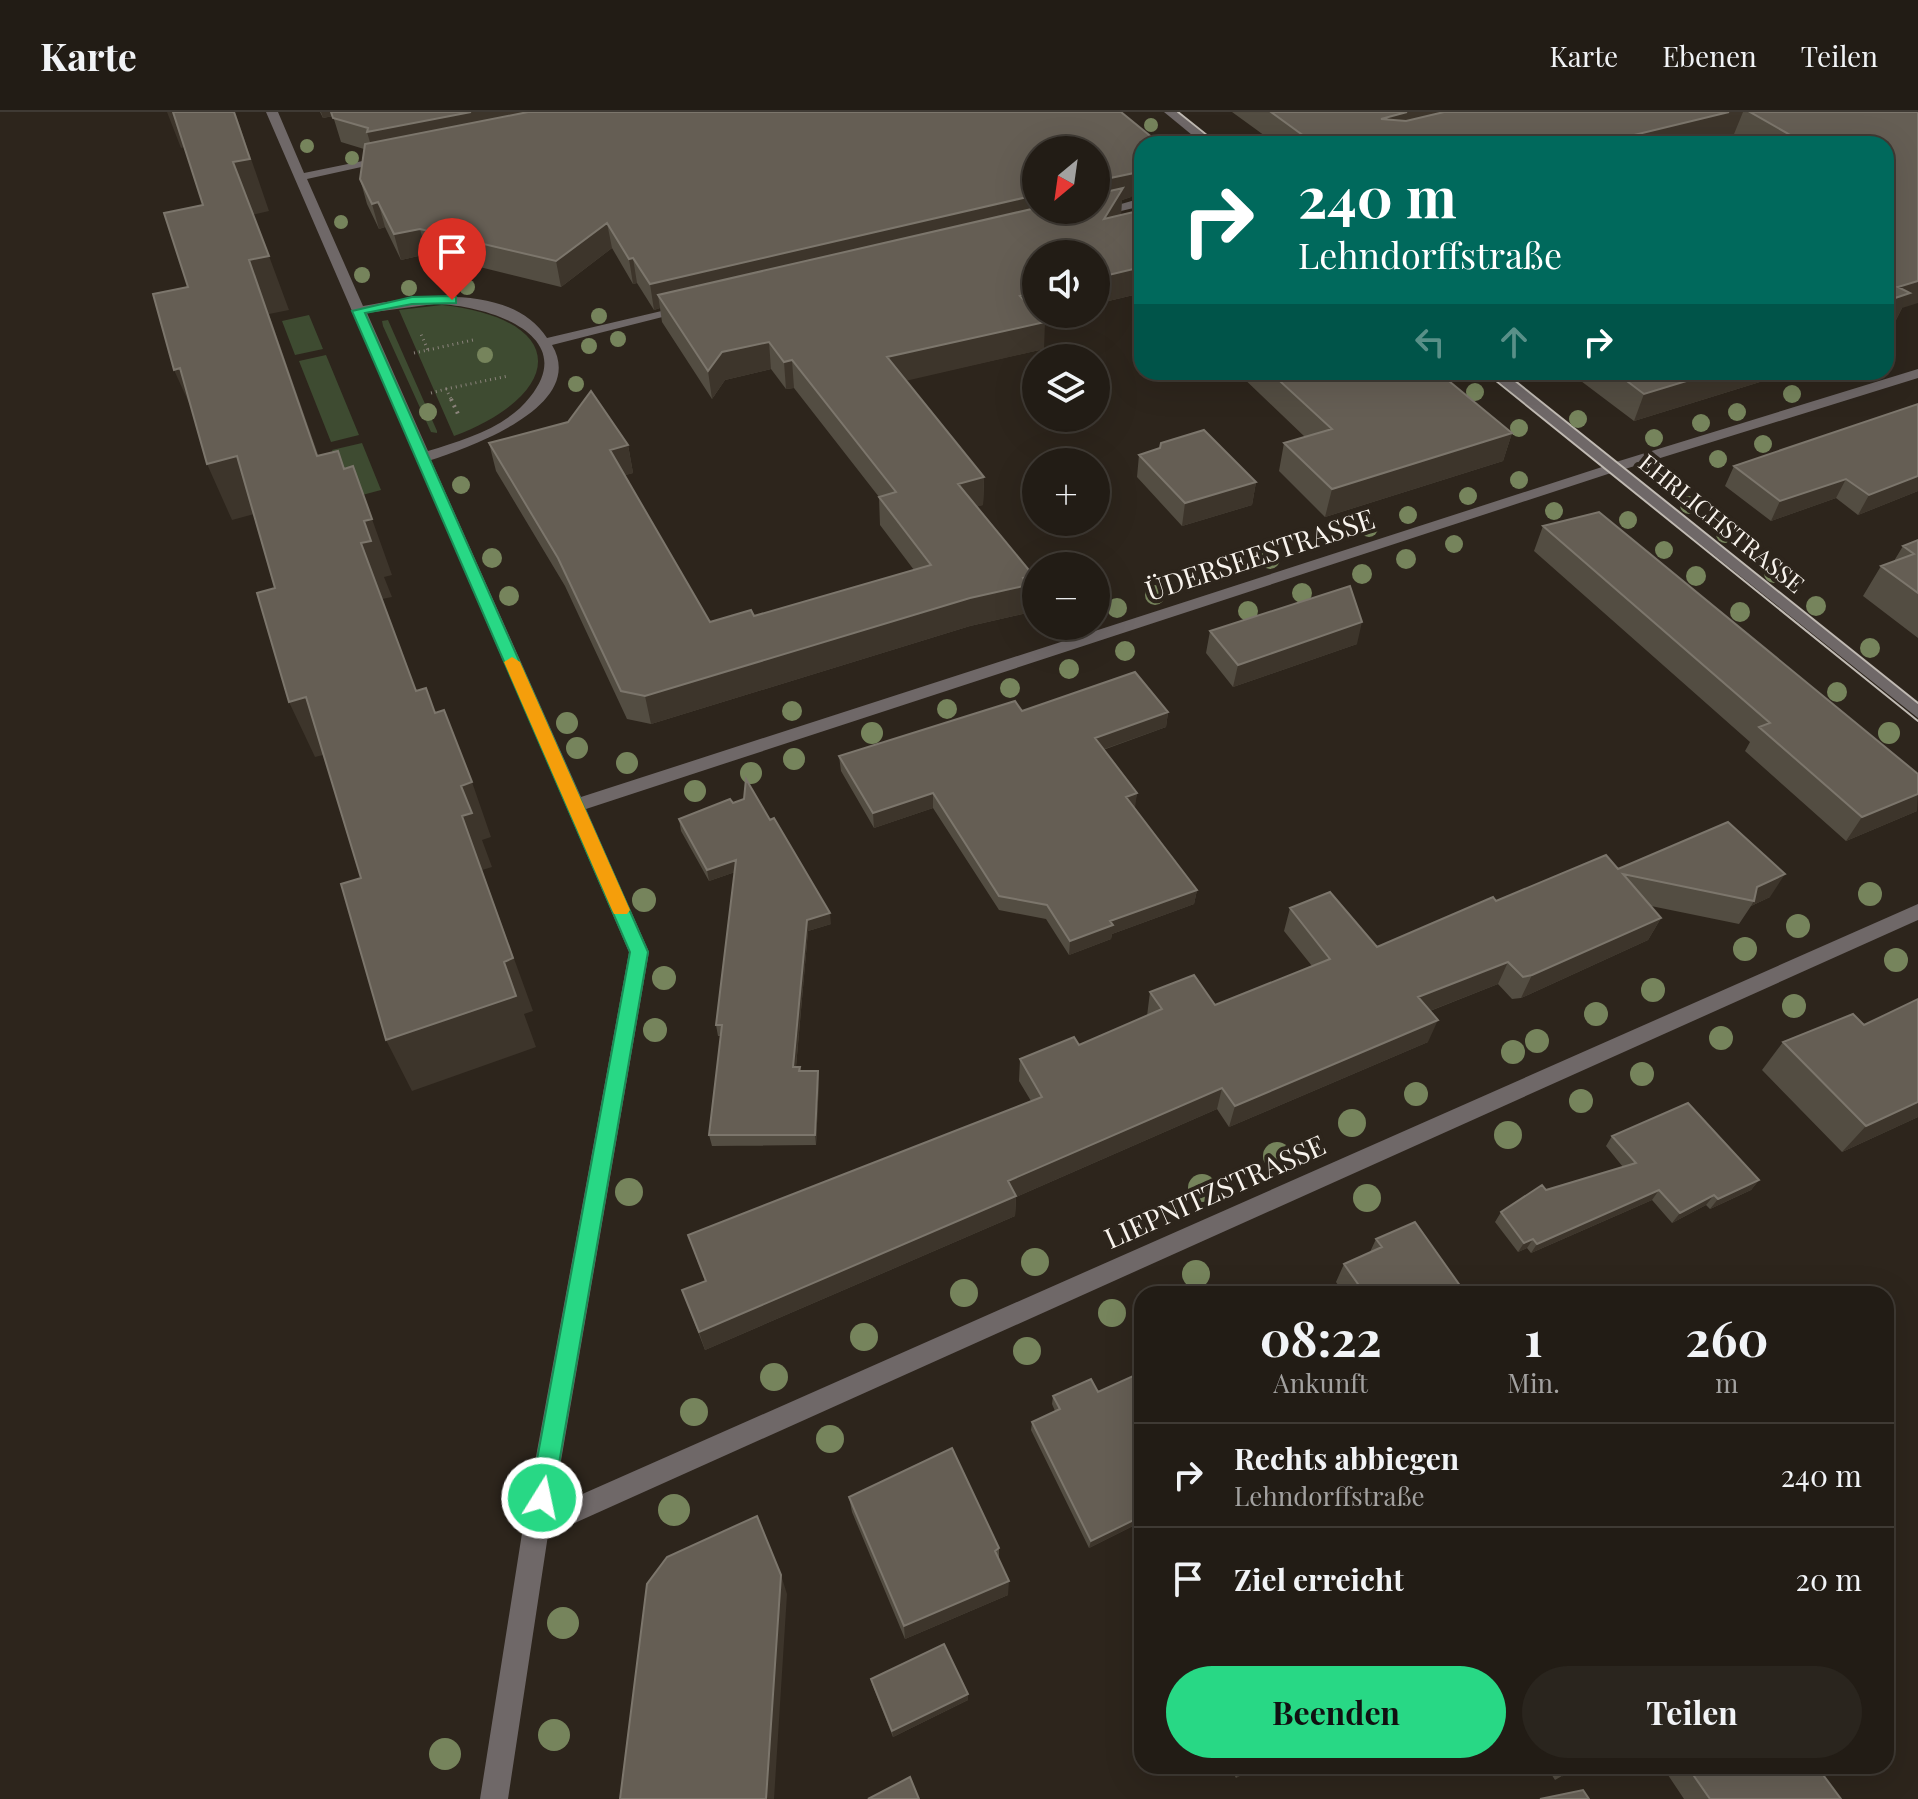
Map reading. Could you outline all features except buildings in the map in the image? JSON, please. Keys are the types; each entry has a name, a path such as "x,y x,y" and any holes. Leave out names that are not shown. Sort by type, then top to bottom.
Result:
{"street":[{"path":"272,112 639,952 536,1527 494,1799"},
{"path":"1170,112 1200,136"},
{"path":"301,177 402,157"},
{"path":"1110,209 1134,204"},
{"path":"358,311 412,301 479,303 506,311 530,324 547,342 553,364 546,387 532,405 512,421 471,442 422,458"},
{"path":"547,342 702,306"},
{"name":"ÜDERSEESTRASSE","path":"575,806 1918,373"},
{"name":"EHRLICHSTRASSE","path":"1504,380 1918,712"},
{"name":"LIEPNITZSTRASSE","path":"536,1527 1918,912"}],"path":[{"path":"416,322 428,350"},
{"path":"409,355 478,339"},
{"path":"427,394 511,375"},
{"path":"446,389 458,414"}],"green space":[{"path":"442,305 484,313 513,325 531,341 538,360 533,379 518,399 491,419 454,436 399,310"},
{"path":"309,315 323,349 295,355 282,321"},
{"path":"388,320 437,433 431,432 383,326 382,321"},
{"path":"326,355 359,435 331,442 299,361"},
{"path":"362,443 381,490 351,498 332,450"}],"tram line":[{"path":"1178,112 1208,136"},
{"path":"1495,380 1918,721"},
{"path":"1514,380 1918,703"}],"slow traffic":[{"path":"512,662 621,910"}],"route":[{"path":"452,300 412,301 358,311 639,952 542,1498"}]}
